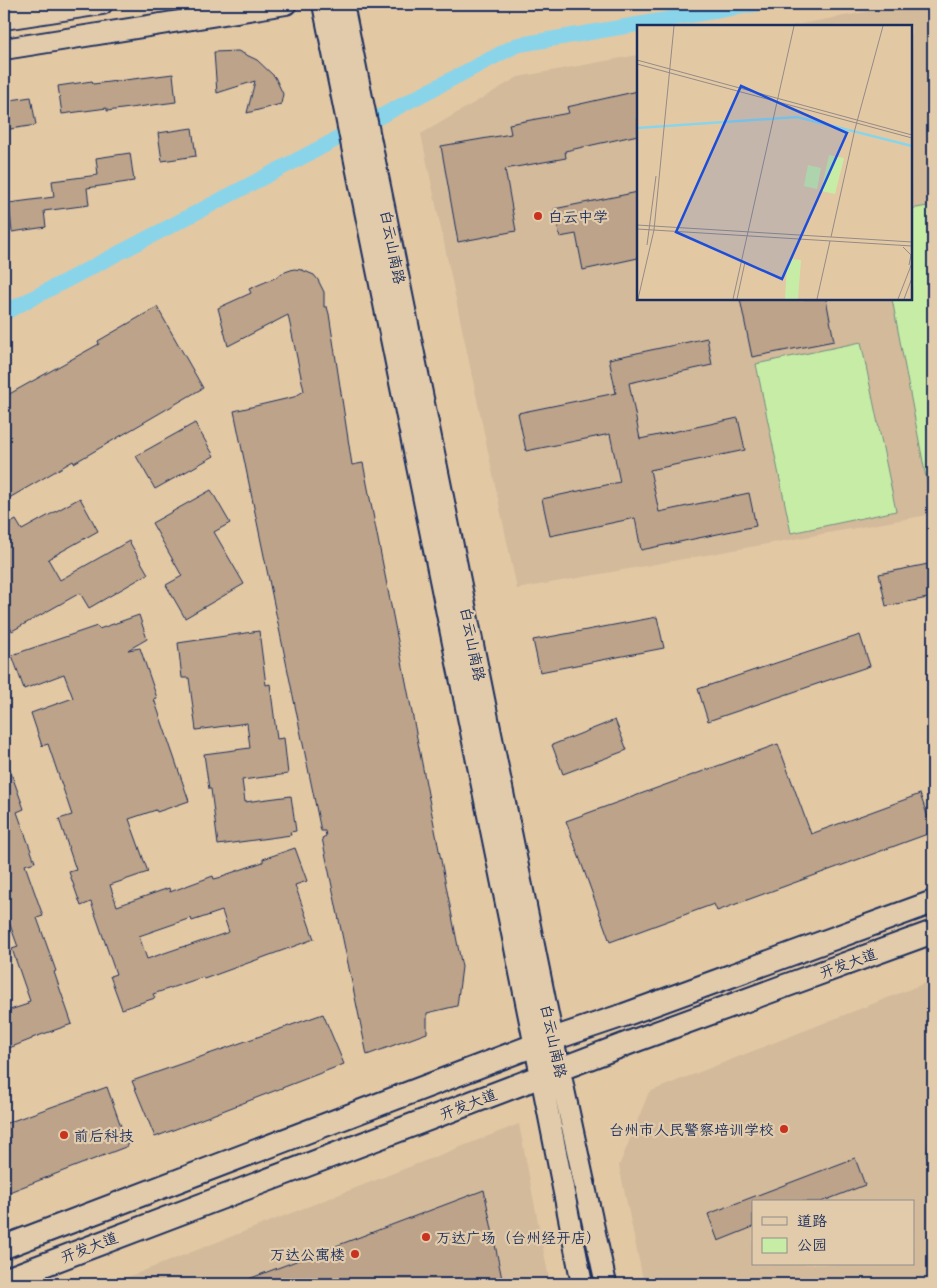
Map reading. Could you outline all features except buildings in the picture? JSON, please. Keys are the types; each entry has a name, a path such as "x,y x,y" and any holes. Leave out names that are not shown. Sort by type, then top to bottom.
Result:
{"main road":[{"path":"4,19 102,4"},
{"path":"4,49 286,4"},
{"name":"白云山南路","path":"323,4 544,1042"},
{"name":"白云山南路","path":"343,4 375,160 550,1073 582,1284"},
{"name":"开发大道","path":"4,1248 544,1042 633,1012 933,902"},
{"name":"开发大道","path":"4,1280 550,1073 933,932"},
{"name":"白云山南路","path":"550,1073 606,1284"}],"shaded area":[{"name":"白云中学","path":"909,4 933,4 933,514 517,589 421,134 518,77 637,55 637,300 912,300 912,25 795,25"},
{"name":"台州市人民警察培训学校","path":"933,980 933,1284 644,1284 619,1166 649,1092"},
{"path":"519,1124 550,1284 110,1284"}],"green space":[{"path":"933,205 933,509 892,300 912,300 912,209"},
{"path":"861,342 896,511 791,533 756,364"},
{"path":"933,1121 933,1177 926,1156"}],"waterway":[{"path":"4,313 517,45 757,4"}],"place":[{"name":"白云中学","path":"538,216"},
{"name":"台州市人民警察培训学校","path":"784,1129"},
{"name":"前后科技","path":"64,1135"},
{"name":"万达广场（台州经开店）","path":"426,1237"},
{"name":"万达公寓楼","path":"355,1254"}]}
